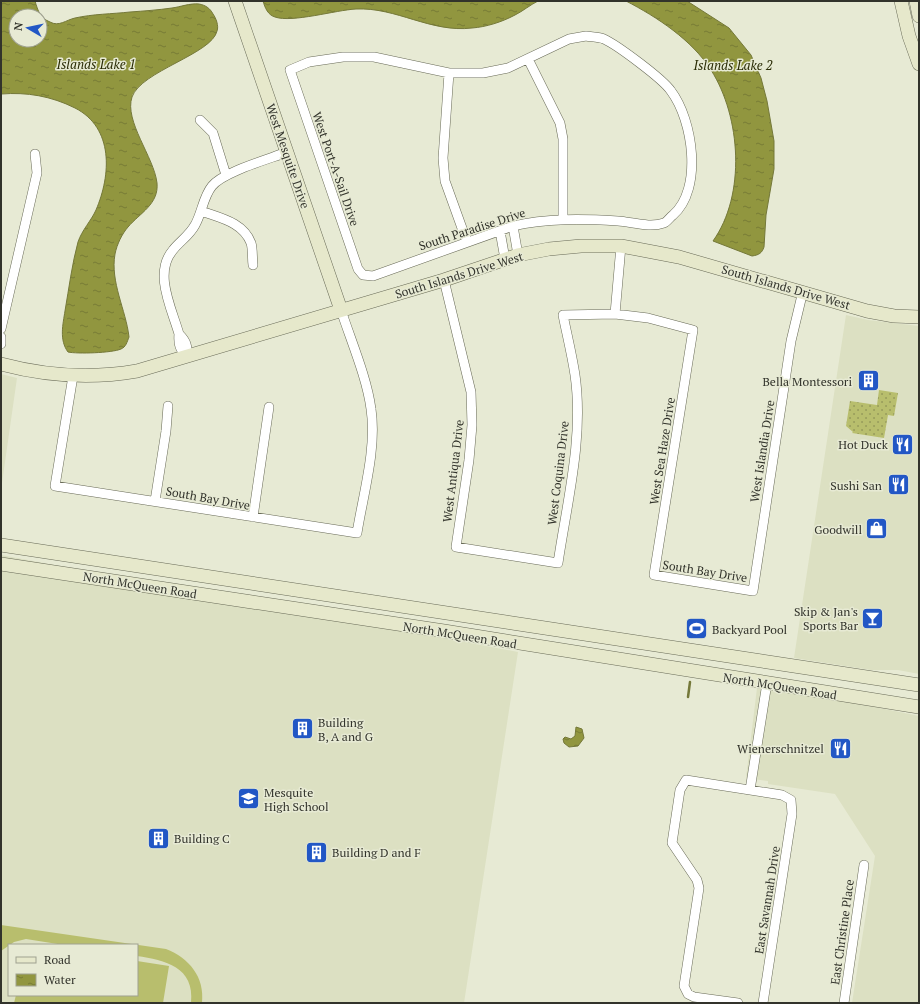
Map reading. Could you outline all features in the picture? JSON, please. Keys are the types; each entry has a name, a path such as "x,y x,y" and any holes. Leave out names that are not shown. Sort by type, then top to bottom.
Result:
{"main road":[{"name":"West Mesquite Drive","path":"235,1 341,310"},
{"path":"901,1 909,36 919,64"},
{"path":"916,1 919,16"},
{"name":"South Islands Drive West","path":"1,364 35,372 73,376 115,375 137,371 444,280 518,255 549,249 581,246 621,246 679,257 803,291 867,311 894,316 919,318"},
{"name":"North McQueen Road","path":"1,545 919,685"},
{"name":"North McQueen Road","path":"1,564 444,631 767,684 919,707"},
{"path":"767,684 770,662"},
{"path":"877,701 885,680"}],"street":[{"name":"South Paradise Drive","path":"363,275 373,276 513,226 535,220 619,221 648,224 664,223 678,211 687,196 691,179 692,147 683,112 671,91 634,59 604,39 586,36 568,38 528,59"},
{"name":"West Port-A-Sail Drive","path":"363,275 358,269 290,70 309,62 343,57 374,57 449,74"},
{"path":"467,242 445,181 444,158 449,74 483,73 508,68 528,59 560,123 563,139 562,220"},
{"path":"200,120 214,133 226,175"},
{"path":"187,357 180,349 178,343 179,334 163,274 165,261 195,226 205,197 212,185 226,175 287,152"},
{"path":"1,329 37,173 35,154"},
{"path":"201,211 232,222 243,230 251,243 253,265"},
{"path":"513,226 518,255"},
{"path":"500,231 505,259"},
{"path":"615,314 621,246"},
{"name":"West Antiqua Drive","path":"444,280 471,392 472,425 469,460 456,547 558,563"},
{"name":"West Islandia Drive","path":"753,591 791,341 803,291"},
{"name":"South Bay Drive","path":"73,376 55,486 357,533 372,442 371,409 341,310"},
{"name":"West Coquina Drive","path":"558,563 575,453 577,413 575,375 563,315 615,314"},
{"name":"West Sea Haze Drive","path":"615,314 648,318 693,330 654,575"},
{"path":"1,336 1,344"},
{"path":"155,501 166,431 168,406"},
{"path":"252,517 269,407"},
{"name":"South Bay Drive","path":"654,575 753,591"},
{"path":"738,1003 694,997 688,994 684,986 698,883 674,848 672,838 680,790 686,780 750,790 767,684"},
{"name":"East Savannah Drive","path":"750,790 782,795 791,800 792,814 763,1003"},
{"name":"East Christine Place","path":"844,1003 864,865"},
{"path":"853,940 863,942"}],"shaded area":[{"path":"846,315 868,320 919,326 919,674 898,670 871,670 794,658"},
{"path":"1,374 17,378 1,490"},
{"path":"879,390 898,393 894,416 888,415 884,438 852,433 853,432 846,426 850,401 877,405"},
{"name":"Mesquite High School","path":"1,555 518,652 464,1003 1,1003"},
{"path":"757,688 841,700 919,716 919,1003 852,1003 875,856 835,794 768,784 768,781 746,778"},
{"path":"1,925 132,944 58,944 26,939 8,944 8,946 1,951"},
{"path":"138,945 166,949 188,963 194,970 201,985 202,1003 191,1003 191,991 188,981 183,973 167,963 138,956"},
{"path":"138,961 169,966 163,1003 14,1003 16,996 138,996"}],"water":[{"name":"Islands Lake 1","path":"1,1 35,1 37,8 8,8 8,48 48,48 48,20 56,24 75,18 89,16 175,8 196,4 201,4 207,7 215,18 218,29 212,39 203,47 148,79 138,88 132,97 132,117 155,173 157,190 155,197 148,208 128,227 124,233 118,243 115,254 114,264 116,285 129,337 125,346 121,349 94,353 68,352 63,342 64,316 72,267 78,242 96,210 105,182 106,153 103,140 97,127 88,117 75,108 57,100 30,94 1,94"},
{"path":"263,1 538,1 510,18 499,22 477,27 457,29 428,24 399,15 371,9 347,10 292,18 275,17 270,15"},
{"name":"Islands Lake 2","path":"626,1 687,1 729,28 751,55 761,78 767,101 774,141 774,169 766,215 764,247 758,254 752,256 713,241 724,222 731,201 735,179 736,156 734,133 729,110 721,89 711,70 703,59 684,39 650,14"},
{"path":"576,727 582,729 584,738 578,746 569,747 564,743 563,739 565,737 571,739 575,736"}],"waterway":[{"path":"688,697 690,682"}],"place":[{"name":"Bella Montessori","path":"868,381"},
{"name":"Hot Duck","path":"903,444"},
{"name":"Sushi San","path":"898,485"},
{"name":"Goodwill","path":"877,529"},
{"name":"Skip & Jan's Sports Bar","path":"873,618"},
{"name":"Backyard Pool","path":"696,629"},
{"name":"Building B, A and G","path":"303,729"},
{"name":"Wienerschnitzel","path":"840,748"},
{"name":"Mesquite High School","path":"248,799"},
{"name":"Building C","path":"158,838"},
{"name":"Building D and F","path":"316,852"}]}
